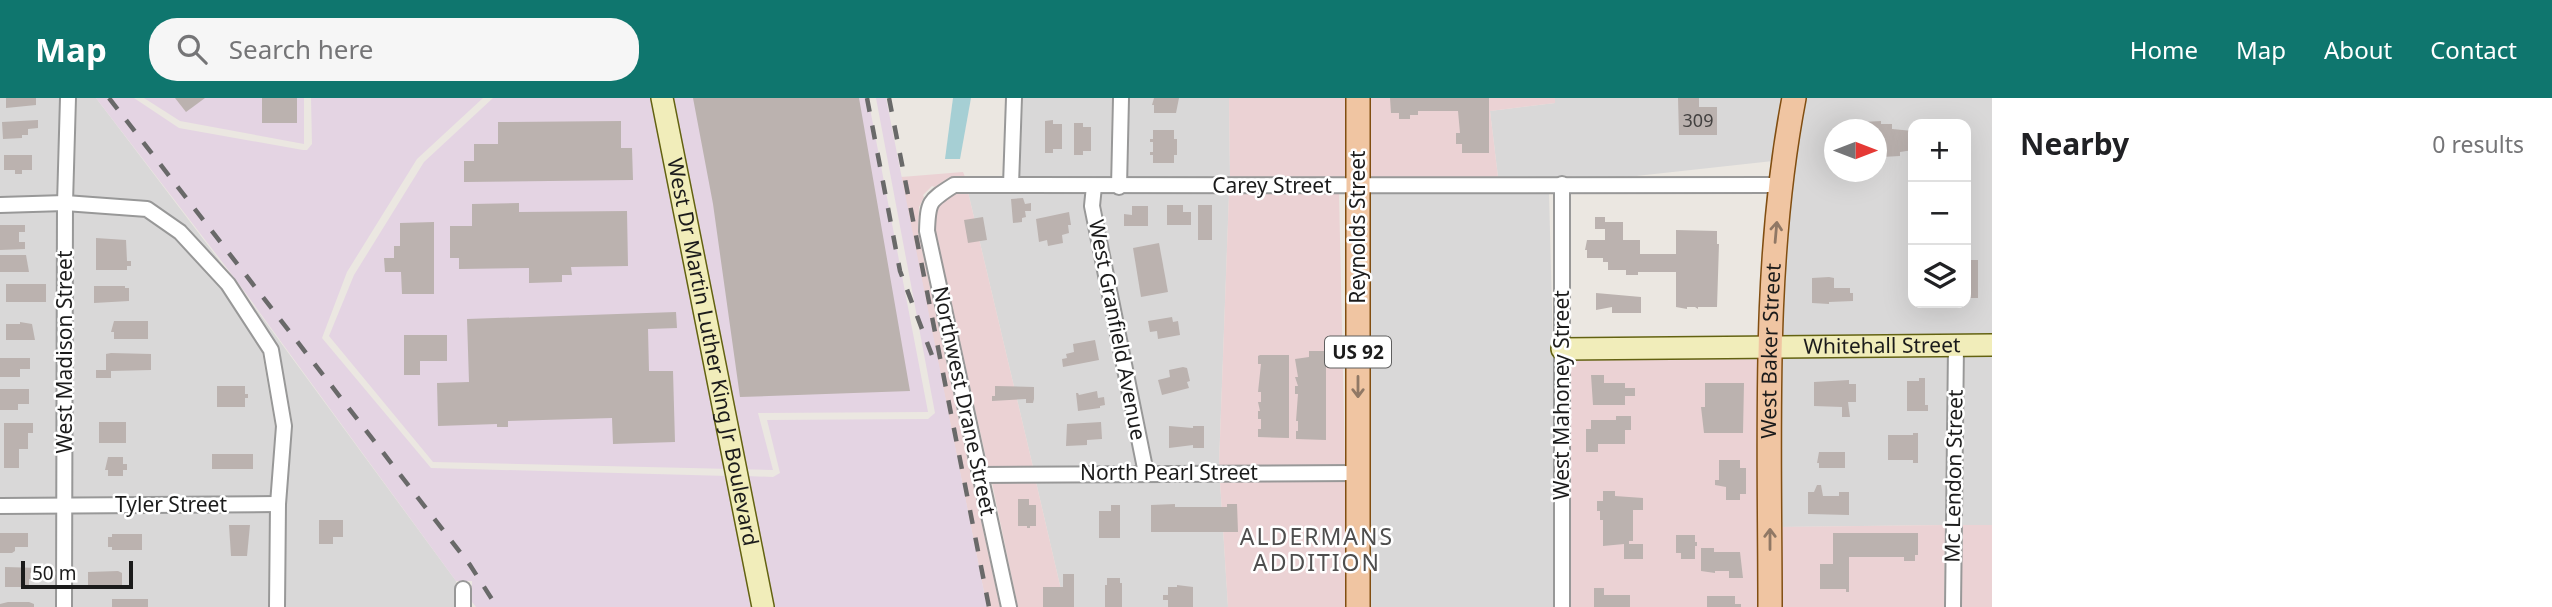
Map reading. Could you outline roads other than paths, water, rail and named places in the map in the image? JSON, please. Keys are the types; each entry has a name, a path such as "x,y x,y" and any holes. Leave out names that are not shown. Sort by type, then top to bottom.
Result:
{"main road":[{"name":"Reynolds Street","path":"1358,98 1358,607"},
{"name":"West Baker Street","path":"1770,607 1771,302 1780,185 1794,98"}],"street":[{"name":"West Madison Street","path":"64,607 65,203 68,98"},
{"name":"West Dr Martin Luther King Jr Boulevard","path":"662,98 763,607"},
{"path":"1011,185 1014,98"},
{"path":"1119,187 1121,98"},
{"name":"West Mahoney Street","path":"1562,184 1562,607"},
{"name":"Carey Street","path":"935,197 954,185 1780,185"},
{"name":"West Granfield Avenue","path":"1094,186 1092,206 1146,473"},
{"name":"Northwest Drane Street","path":"935,197 927,208 927,230 1009,607"},
{"path":"0,205 65,203 147,209 180,232 229,284 271,350 284,426 278,504 277,607"},
{"name":"Whitehall Street","path":"1562,349 1992,345"},
{"name":"Mc Lendon Street","path":"1953,607 1956,346"},
{"name":"North Pearl Street","path":"981,475 1357,473"},
{"name":"Tyler Street","path":"0,506 278,504"},
{"path":"463,589 463,607"}],"water":[{"path":"953,98 971,98 960,159 945,159"}],"railway":[{"path":"109,98 470,565 497,607"},
{"path":"867,98 900,271 933,358"},
{"path":"889,98 989,607"}],"district":[{"name":"ALDERMANS ADDITION","path":"1317,550"}]}
